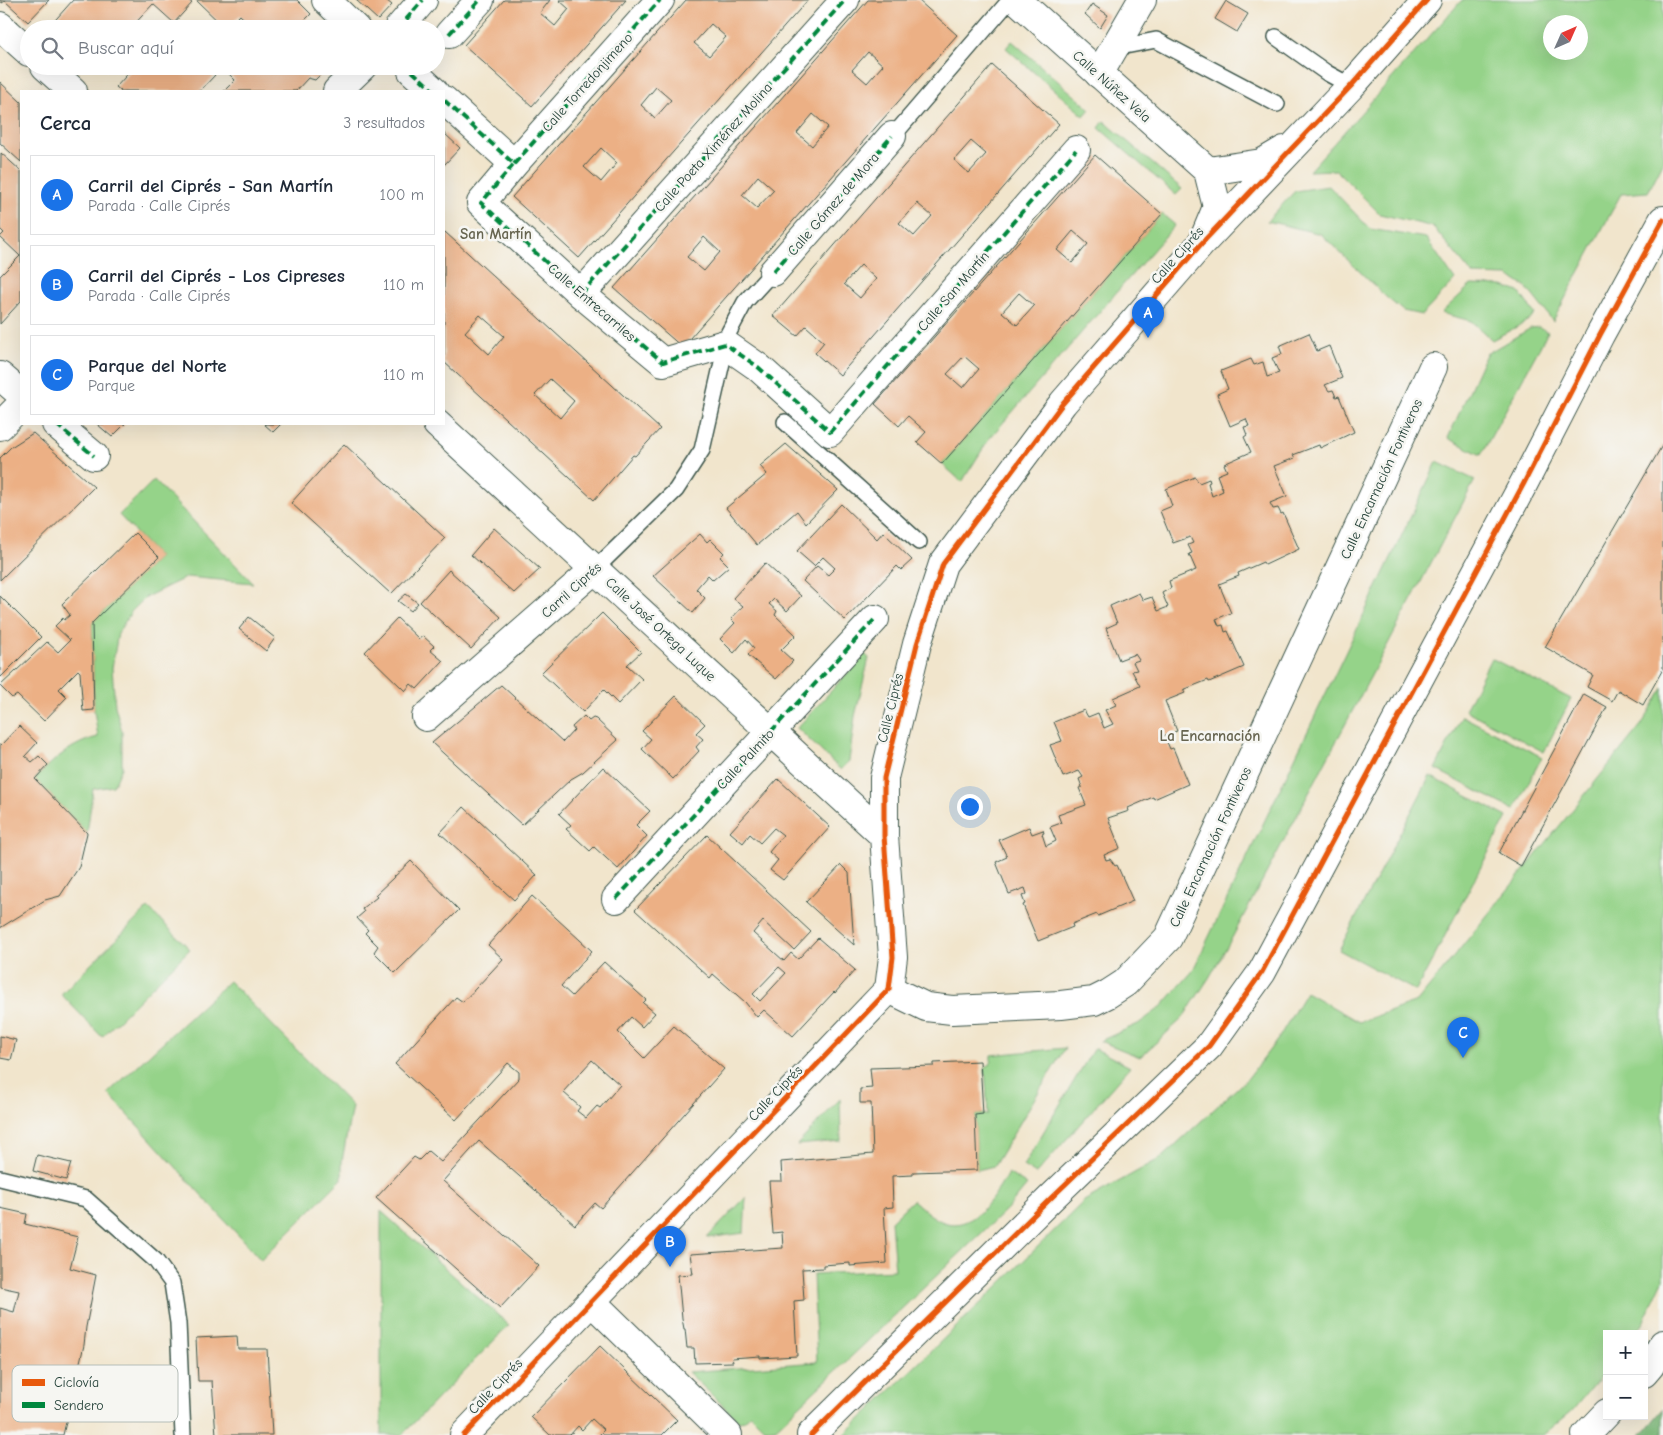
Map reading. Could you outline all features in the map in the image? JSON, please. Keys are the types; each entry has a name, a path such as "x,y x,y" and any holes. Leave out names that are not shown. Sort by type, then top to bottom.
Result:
{"street":[{"path":"326,0 347,20"},
{"path":"406,20 424,0"},
{"path":"448,34 480,0"},
{"name":"Calle Torredonjimeno","path":"514,164 660,0"},
{"name":"Calle Poeta Ximénez Molina","path":"581,294 845,0"},
{"name":"Calle Núñez Vela","path":"1017,0 1208,171"},
{"path":"1099,74 1142,0"},
{"name":"Calle Ciprés","path":"464,1435 889,988 893,957 884,836 884,778 917,644 943,564 1063,403 1201,244 1352,86 1427,0"},
{"path":"0,26 20,44"},
{"path":"55,75 72,90"},
{"path":"338,90 354,75"},
{"path":"416,75 433,90"},
{"path":"445,101 514,164"},
{"name":"Calle Gómez de Mora","path":"769,276 896,132"},
{"name":"Calle Ciprés","path":"1201,244 1217,207 1208,171 1262,164 1303,138"},
{"name":"Calle San Martín","path":"725,344 758,367 830,432 1076,150"},
{"name":"Calle Entrecarriles","path":"514,164 481,202 581,294 663,362 725,344"},
{"path":"811,1435 1050,1199 1209,1046 1262,972 1663,220"},
{"name":"Calle Encarnación Fontiveros","path":"889,988 926,1007 952,1010 1060,1005 1094,1001 1125,983 1168,938 1432,367"},
{"path":"0,376 20,393"},
{"path":"0,426 20,406"},
{"path":"57,425 94,456"},
{"name":"Calle José Ortega Luque","path":"438,425 884,836"},
{"name":"Carril Ciprés","path":"426,717 595,569"},
{"name":"Calle Palmito","path":"616,899 875,619"},
{"path":"592,1302 718,1432"},
{"path":"1648,1368 1663,1344"},
{"path":"1586,1435 1603,1416"}],"lane":[{"name":"Calle Gómez de Mora","path":"896,132 1010,0"},
{"path":"1276,38 1327,74 1352,86"},
{"path":"1115,48 1156,40 1277,104"},
{"name":"Calle Gómez de Mora","path":"702,450 729,332 745,302 769,276"},
{"path":"785,422 919,542"},
{"name":"Carril Ciprés","path":"595,569 676,490 702,450"},
{"path":"0,1178 86,1199 156,1261 172,1282 178,1323 183,1435"}],"green space":[{"path":"1462,0 1663,0 1663,163 1648,192 1621,194 1553,321 1526,287 1508,276 1473,275 1433,227 1380,214 1336,170 1309,171"},
{"path":"1012,41 1090,109 1084,116 1006,48"},
{"path":"1104,121 1182,189 1176,195 1099,128"},
{"path":"1329,186 1370,229 1426,238 1455,280 1422,315 1403,311 1321,234 1267,221 1295,191"},
{"path":"1162,214 1175,225 989,439 962,482 942,464"},
{"path":"1471,285 1503,286 1519,292 1535,314 1526,322 1492,340 1471,321 1441,313"},
{"path":"1539,327 1548,332 1481,455 1448,438 1486,354 1531,328"},
{"path":"1437,462 1475,480 1209,978 1182,1019 1140,1057 1100,1041 1138,1024 1160,1008 1192,972"},
{"path":"154,480 253,583 187,577 146,597 131,612 118,633 112,668 115,706 122,731 122,768 113,786 93,789 87,833 35,779 71,748 98,737 94,710 92,623 159,557 119,515"},
{"path":"865,654 869,658 855,716 849,761 841,770 797,728"},
{"path":"1491,658 1571,699 1544,752 1465,710"},
{"path":"1663,688 1663,1280 1643,1323 1637,1330 1603,1330 1603,1373 1572,1411 1543,1435 844,1435 1084,1201 1161,1158 1248,1078 1278,1039 1306,992 1359,1022 1417,1002 1642,724"},
{"path":"1462,716 1542,757 1514,810 1435,769"},
{"path":"1430,776 1507,817 1416,991 1339,950"},
{"path":"148,908 190,949 102,1037 61,994"},
{"path":"229,981 352,1106 342,1161 342,1179 261,1260 108,1093"},
{"path":"1065,1048 994,1166 977,1170 975,1115 988,1114 985,1069 991,1063 991,1055"},
{"path":"1094,1048 1130,1067 1036,1174 1023,1166"},
{"path":"840,1099 841,1141 797,1145"},
{"path":"1008,1173 1027,1185 1008,1208 776,1428 765,1429 750,1414 745,1420 739,1421 688,1372 817,1362 813,1274 895,1270 891,1221 913,1200 937,1219 949,1223 960,1223 971,1219 989,1203"},
{"path":"746,1197 744,1233 707,1238"},
{"path":"381,1211 509,1325 402,1435 381,1435"},
{"path":"1663,1409 1663,1435 1641,1435"}],"building":[{"path":"0,0 49,0 30,20 26,20 5,1 2,3"},
{"path":"73,0 188,0 192,3 177,20 171,20 153,4 138,20 55,20"},
{"path":"196,0 297,0 311,14 305,20 245,20 240,15 235,20 217,20"},
{"path":"356,0 386,0 392,5 378,20"},
{"path":"504,0 550,0 540,13 555,26 569,9 559,0 626,0 532,106 464,45"},
{"path":"686,0 808,0 579,258 512,197","holes":["711,24 726,37 709,56 694,43","656,87 671,100 655,118 641,105","601,148 617,163 601,182 584,167"]},
{"path":"868,0 918,0 957,35 682,347 614,288","holes":["868,52 883,65 867,83 852,70","813,114 828,127 812,146 797,133","758,176 774,190 757,208 742,195","704,237 720,252 704,271 687,257"]},
{"path":"1226,1 1248,14 1237,32 1215,19"},
{"path":"1092,4 1108,15 1100,28 1085,14"},
{"path":"992,65 1059,124 840,375 815,353 824,342 806,326 797,336 773,316","holes":["971,141 986,154 969,173 954,160","917,203 932,216 914,236 899,223","861,265 876,279 860,298 844,284"]},
{"path":"127,75 215,75 201,90 120,90 116,87"},
{"path":"230,75 320,75 315,80 308,78 297,90 225,90 235,80"},
{"path":"0,82 20,101 20,161 0,143"},
{"path":"445,134 460,148 445,164"},
{"path":"1,153 20,170 20,256 0,237 4,233 0,229"},
{"path":"1095,155 1162,214 942,464 917,442 926,432 908,416 899,426 875,404","holes":["1073,231 1088,244 1072,263 1057,250","1019,293 1034,306 1017,325 1002,312","964,356 979,369 963,388 947,374"]},
{"path":"445,232 660,429 635,456 633,455 594,500 445,363","holes":["480,315 504,336 489,354 465,332","550,379 574,401 560,418 535,395"]},
{"path":"20,256 20,302 0,324 0,276"},
{"path":"1309,333 1317,351 1329,346 1342,378 1325,385 1329,391 1333,390 1336,397 1339,396 1354,432 1320,448 1319,445 1293,455 1295,458 1274,466 1287,496 1270,503 1273,509 1278,508 1281,514 1283,513 1299,549 1265,565 1263,562 1238,573 1239,576 1219,584 1231,613 1216,619 1219,626 1223,625 1225,632 1228,631 1244,667 1209,682 1208,680 1183,690 1185,693 1165,701 1177,731 1160,737 1163,742 1167,742 1170,749 1173,748 1188,784 1128,808 1129,811 1108,818 1120,848 1104,855 1106,860 1110,859 1115,866 1117,865 1133,901 1098,916 1097,914 1072,924 1073,927 1038,941 1023,905 1025,904 1022,896 1027,894 1025,888 1009,894 996,862 1007,857 999,840 1029,827 1032,834 1043,830 1044,833 1042,834 1046,846 1056,841 1050,827 1061,823 1058,815 1086,805 1079,788 1082,787 1079,779 1083,777 1079,771 1063,777 1050,745 1062,741 1054,722 1084,710 1088,717 1098,713 1104,728 1113,724 1105,710 1116,705 1113,698 1140,686 1132,671 1137,670 1133,662 1139,660 1135,654 1119,660 1106,628 1117,623 1110,606 1139,593 1143,600 1152,597 1158,611 1168,607 1162,593 1171,588 1169,581 1196,570 1189,554 1192,553 1188,545 1193,543 1190,537 1173,543 1160,511 1172,506 1166,489 1195,477 1199,483 1209,479 1210,482 1208,483 1212,496 1223,491 1217,475 1227,471 1224,464 1251,452 1244,437 1247,435 1244,427 1249,426 1246,419 1230,426 1217,394 1228,389 1221,371 1251,359 1254,365 1263,362 1267,377 1279,373 1272,358 1282,354 1279,346"},
{"path":"98,425 124,425 112,437"},
{"path":"265,425 280,425 273,432"},
{"path":"33,433 94,487 0,580 0,458 11,447"},
{"path":"344,444 445,538 391,594 291,503"},
{"path":"786,444 838,490 806,523 797,511 757,545 726,508 767,474 760,466"},
{"path":"1663,444 1663,669 1643,705 1618,690 1612,701 1587,687 1593,675 1545,647"},
{"path":"841,504 877,539 883,532 912,560 901,570 897,566 845,620 803,581 817,566 828,575 835,568 823,557 814,566 797,551"},
{"path":"494,528 540,569 514,593 471,555"},
{"path":"135,533 159,557 92,623 94,710 83,711 80,672 78,670 59,689 67,697 44,721 17,695 12,698 0,686 47,642 58,652 70,640 55,626 63,618 64,620 70,615 62,604"},
{"path":"700,534 707,542 710,539 724,553 720,557 729,566 713,580 708,575 696,589 705,598 693,613 653,576"},
{"path":"765,563 801,596 787,611 774,599 769,604 777,611 775,615 796,635 781,650 793,661 776,679 748,655 754,648 746,639 734,653 720,639 735,623 731,619 743,606 733,598"},
{"path":"449,570 501,617 471,649 420,602"},
{"path":"406,594 418,603 411,611 398,601"},
{"path":"0,596 41,637 1,677 0,676"},
{"path":"602,613 641,652 627,665 642,679 618,704 604,690 583,712 541,673"},
{"path":"249,617 275,638 266,651 239,629"},
{"path":"397,618 419,639 423,636 434,646 430,650 443,661 417,689 411,684 405,691 365,652"},
{"path":"501,685 563,742 574,730 572,727 584,716 589,721 593,718 596,719 618,740 583,772 571,779 522,825 432,743"},
{"path":"1584,694 1607,707 1521,866 1499,853"},
{"path":"676,696 705,724 696,733 703,739 696,747 699,751 673,779 642,749 651,739 642,731"},
{"path":"19,726 37,743 25,756 32,762 39,756 48,765 35,779 87,833 79,867 60,896 45,900 0,928 0,744"},
{"path":"603,767 650,811 636,825 647,836 618,869 594,847 590,851 566,829 571,825 559,814"},
{"path":"778,779 830,827 783,880 770,870 778,860 769,852 783,835 774,828 760,843 750,834 743,843 730,832"},
{"path":"464,807 537,875 514,900 440,833"},
{"path":"707,835 811,932 794,950 763,921 753,933 784,961 791,953 798,959 818,938 855,970 793,1036 764,1010 757,1017 745,1002 713,974 710,978 635,910","holes":["779,967 786,973 760,1001 753,994"]},
{"path":"411,861 459,910 395,973 374,952 378,946 365,933 368,930 357,918 364,912 362,909 377,897 375,895"},
{"path":"841,865 849,873 854,945 806,902"},
{"path":"532,896 592,951 561,986 572,996 604,962 646,1000 643,1003 655,1013 642,1027 631,1017 618,1032 644,1058 674,1026 724,1069 601,1208 595,1203 575,1225 479,1141 443,1181 539,1266 500,1308 376,1198 414,1157 419,1160 428,1151 441,1162 519,1078 519,1072 508,1063 456,1120 395,1064 456,997 463,1002 503,959 488,945","holes":["592,1060 620,1085 600,1108 597,1106 586,1118 577,1111 580,1107 563,1092"]},
{"path":"0,1036 16,1040 11,1060 0,1058"},
{"path":"980,1061 983,1114 975,1115 977,1170 913,1172 913,1175 892,1176 893,1207 884,1208 887,1263 850,1266 850,1263 823,1265 823,1268 802,1269 804,1300 794,1301 797,1356 760,1358 760,1356 732,1358 733,1362 695,1363 694,1348 687,1348 678,1275 693,1274 690,1254 783,1248 782,1232 773,1233 769,1181 782,1181 781,1162 873,1154 871,1103 860,1103 860,1089 872,1088 870,1068 934,1066 934,1063"},
{"path":"37,1155 71,1163 66,1180 33,1171"},
{"path":"0,1208 27,1214 25,1224 78,1237 70,1268 96,1275 79,1365 12,1365 12,1422 66,1422 63,1435 0,1435 0,1308 14,1312 19,1291 0,1287"},
{"path":"237,1336 238,1349 267,1349 272,1435 216,1435 212,1381 198,1381 196,1338"},
{"path":"600,1346 677,1420 662,1435 599,1435 604,1430 592,1419 582,1430 578,1426 570,1435 550,1435 531,1417"}],"marked path":[{"path":"406,20 423,0"},
{"path":"449,34 480,0"},
{"path":"514,164 660,0"},
{"path":"581,294 845,0"},
{"path":"416,75 433,90"},
{"path":"445,101 514,164 481,203 581,294 663,362 725,344 758,367 830,432 1076,150"},
{"path":"773,272 892,136"},
{"path":"57,425 94,456"},
{"path":"616,899 875,619"}],"cycle path":[{"path":"464,1435 889,989 893,957 884,836 884,778 917,644 943,564 1063,403 1201,244 1351,86 1427,0"},
{"path":"811,1435 1050,1199 1209,1046 1262,972 1663,220"}],"place":[{"name":"Carril del Ciprés - San Martín","path":"1148,338"},
{"name":"Parque del Norte","path":"1463,1058"},
{"name":"Carril del Ciprés - Los Cipreses","path":"670,1267"}],"district":[{"name":"San Martín","path":"496,234"},
{"name":"La Encarnación","path":"1210,736"}]}
